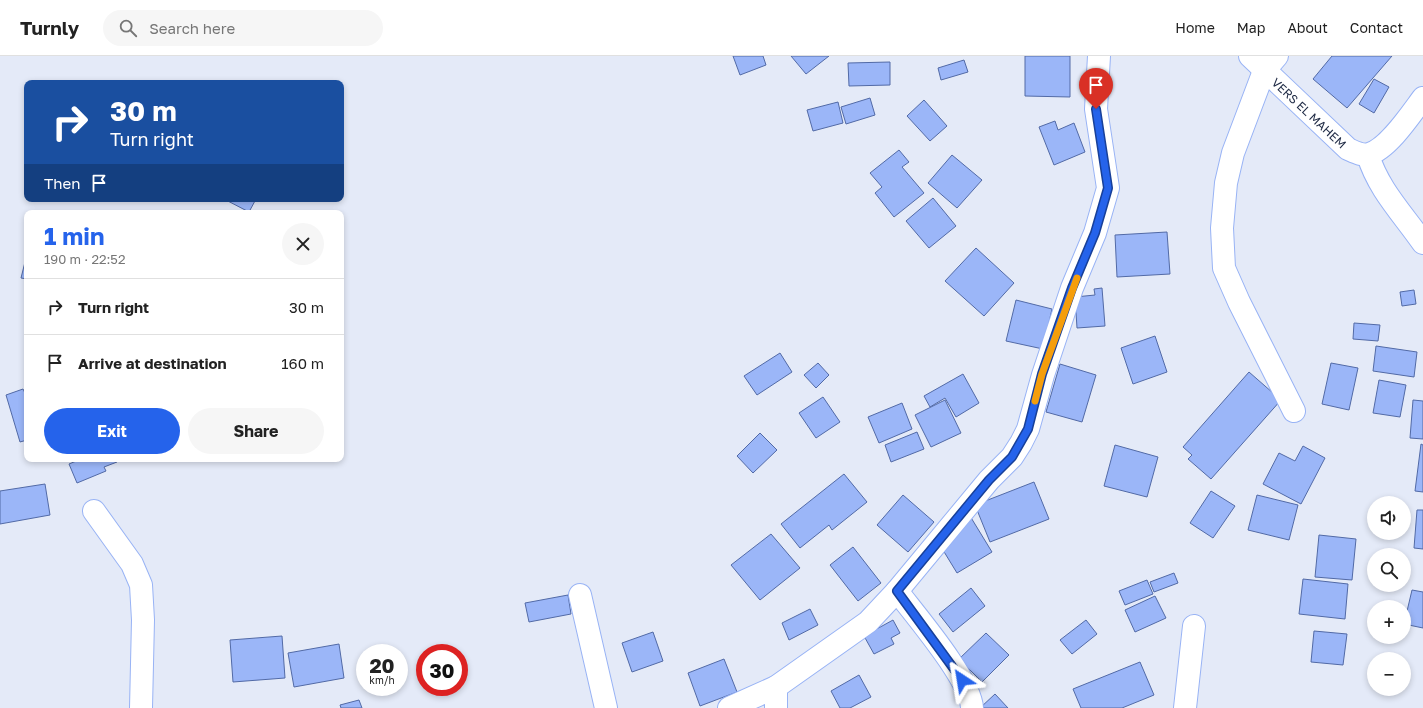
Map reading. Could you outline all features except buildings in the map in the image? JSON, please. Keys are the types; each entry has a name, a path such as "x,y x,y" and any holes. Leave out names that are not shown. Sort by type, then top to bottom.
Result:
{"street":[{"path":"729,708 776,686 868,622 897,591 989,480 1012,457 1028,429 1042,374 1072,288 1095,233 1108,188 1096,109 1099,56"},
{"path":"1263,61 1233,153 1226,183 1222,228 1224,268 1239,302 1294,411"},
{"name":"VERS EL MAHEM","path":"1263,61 1348,149 1359,154 1368,155"},
{"path":"1423,98 1390,140 1380,150 1368,155 1375,174 1388,196 1423,243"},
{"path":"94,511 132,564 141,585 143,620 141,708"},
{"path":"897,591 954,667 969,693 972,708"},
{"path":"580,595 606,708"},
{"path":"1185,708 1194,626"},
{"path":"776,686 776,708"}],"slow traffic":[{"path":"1035,401 1042,374 1072,288 1077,278"}],"route":[{"path":"962,680 954,667 897,591 989,480 1012,457 1028,429 1042,374 1072,288 1095,233 1108,188 1096,109"}]}
